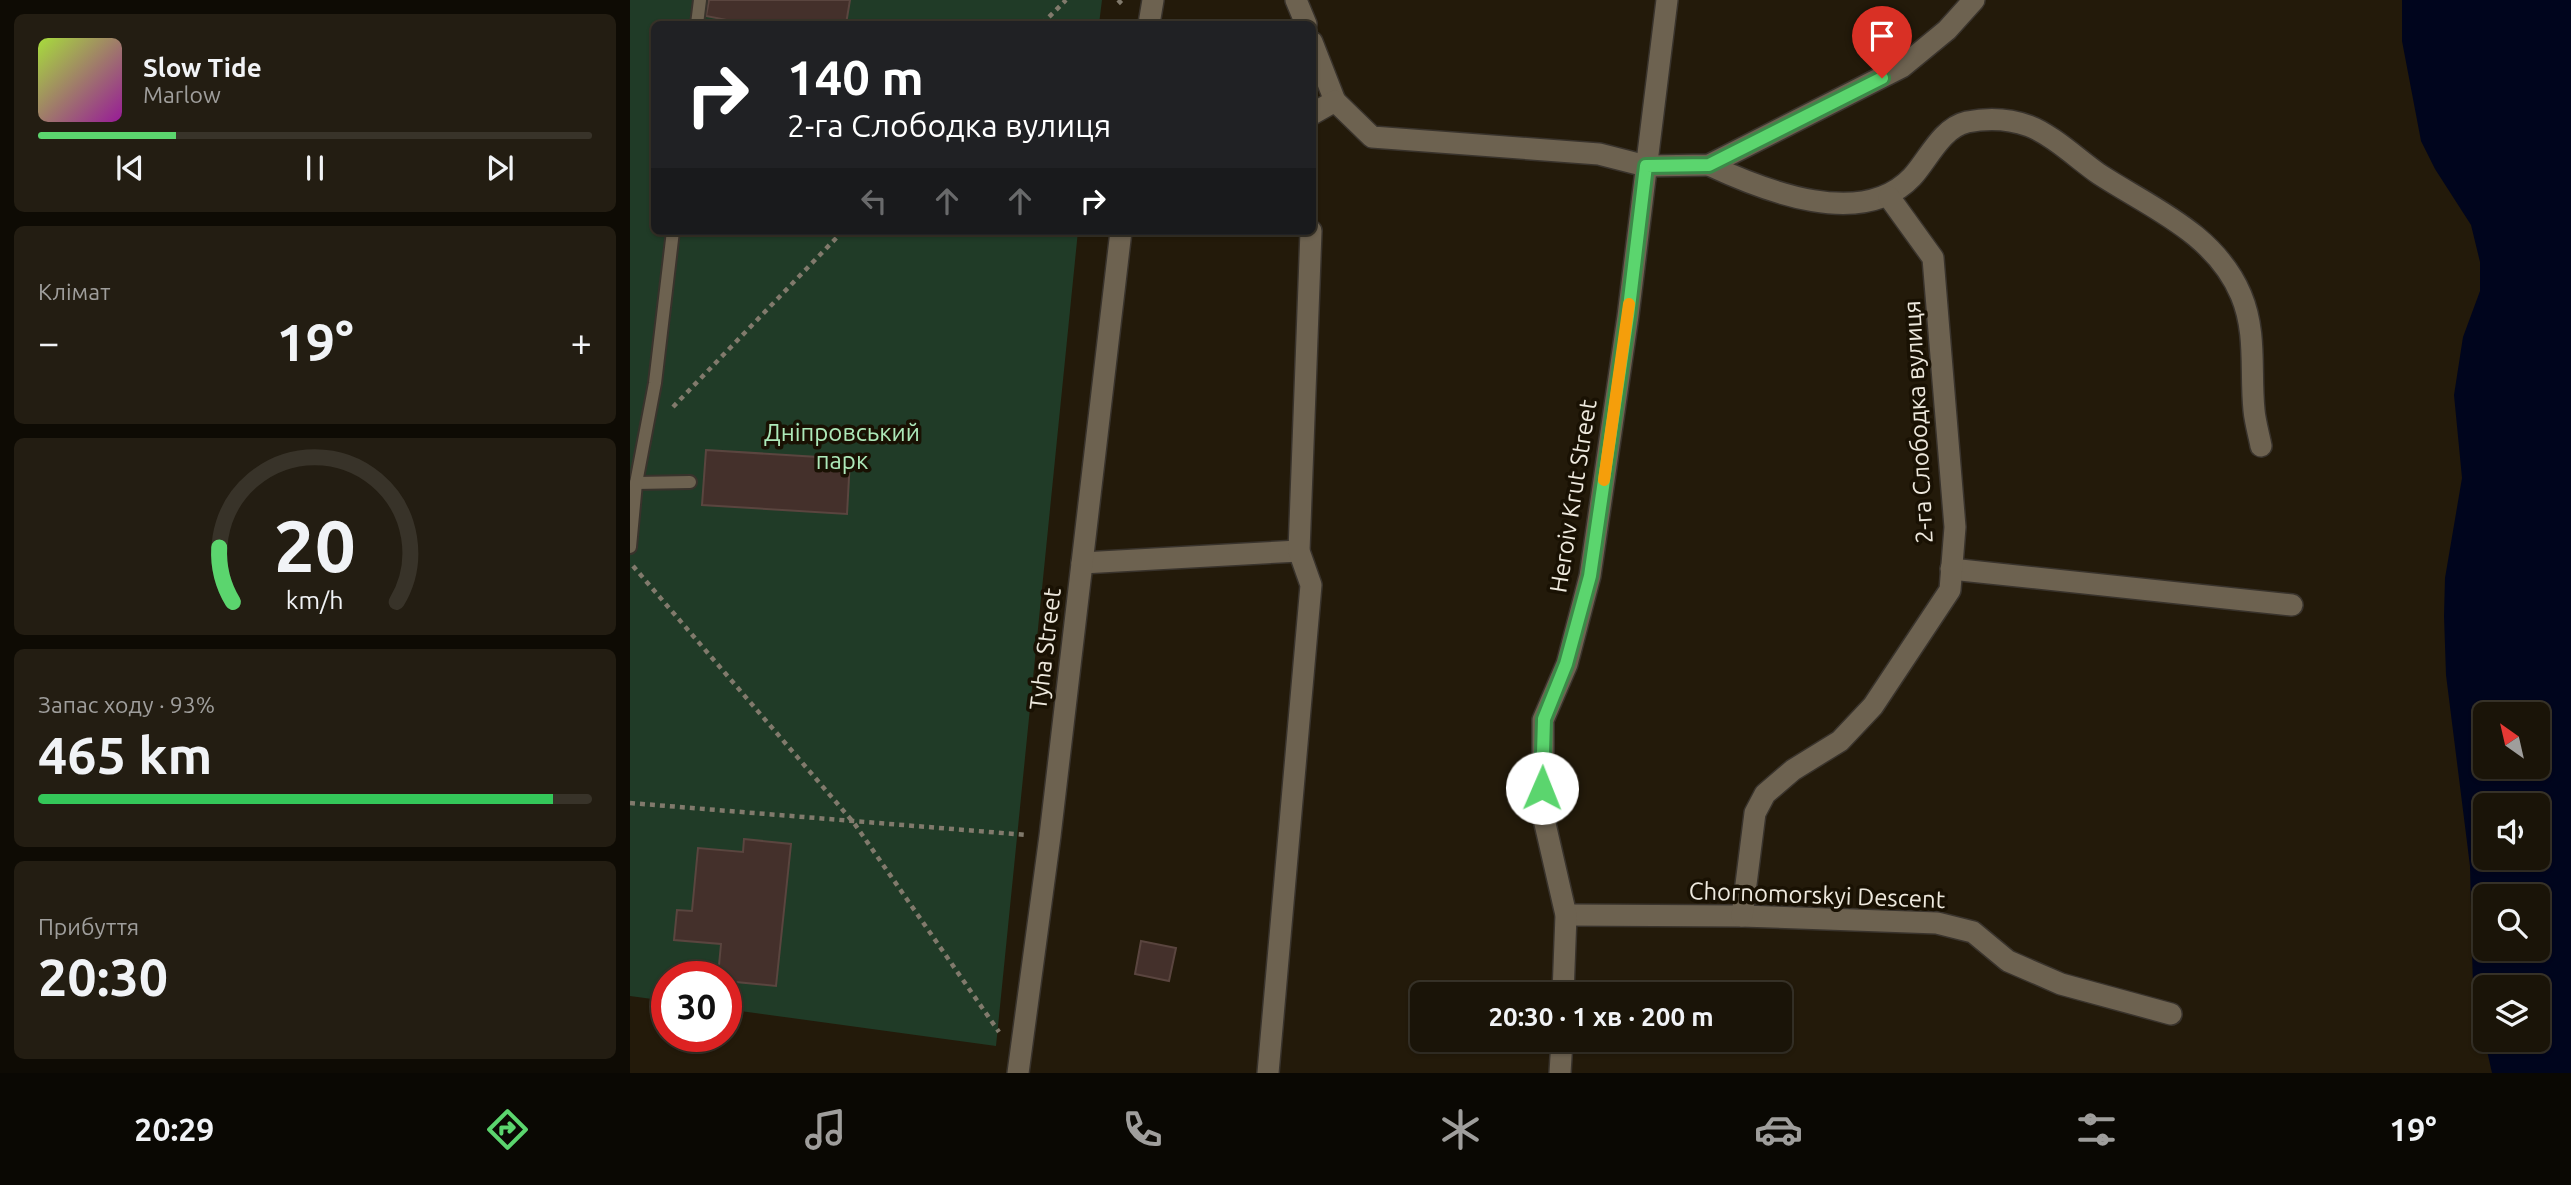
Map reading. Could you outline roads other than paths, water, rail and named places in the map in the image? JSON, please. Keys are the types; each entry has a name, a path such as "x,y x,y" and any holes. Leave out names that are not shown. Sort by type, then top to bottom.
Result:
{"street":[{"path":"1150,21 1153,0"},
{"path":"1296,0 1305,21"},
{"name":"Heroiv Krut Street","path":"1563,982 1566,915 1543,815 1544,719 1566,664 1590,576 1628,316 1667,0"},
{"path":"1709,165 1902,67 1947,30 1974,0"},
{"path":"1316,52 1335,101 1372,136 1599,154 1646,166 1709,165 1752,185 1798,198 1858,203 1889,197 1913,177 1935,145 1964,122 1998,119 2031,126 2101,175 2183,224 2222,264 2241,294 2254,355 2254,410 2262,446"},
{"path":"1316,112 1335,101"},
{"name":"2-га Слободка вулиця","path":"1742,916 1755,813 1765,794 1793,770 1840,741 1873,706 1951,590 1955,527 1933,258 1889,197"},
{"name":"Tyha Street","path":"1018,1067 1050,836 1121,235"},
{"path":"1268,1073 1311,585 1299,551 1311,235"},
{"path":"1082,563 1299,551"},
{"path":"1951,569 2292,605"},
{"name":"Chornomorskyi Descent","path":"1566,915 1742,916 1937,923 1973,932 2008,961 2061,984 2171,1014"},
{"path":"1560,1073 1561,1052"}],"lane":[{"path":"697,21 700,0"},
{"path":"630,547 636,483 655,383 673,235"},
{"path":"636,483 690,482"}],"water":[{"path":"2402,0 2571,0 2571,1073 2492,1073 2487,1052 2550,1052 2550,975 2473,975 2473,988 2470,866 2446,675 2444,616 2445,578 2462,478 2454,395 2463,337 2480,291 2480,262 2471,225 2435,169 2421,141 2402,41"}],"park label":[{"name":"Дніпровський парк","path":"842,446"}]}
